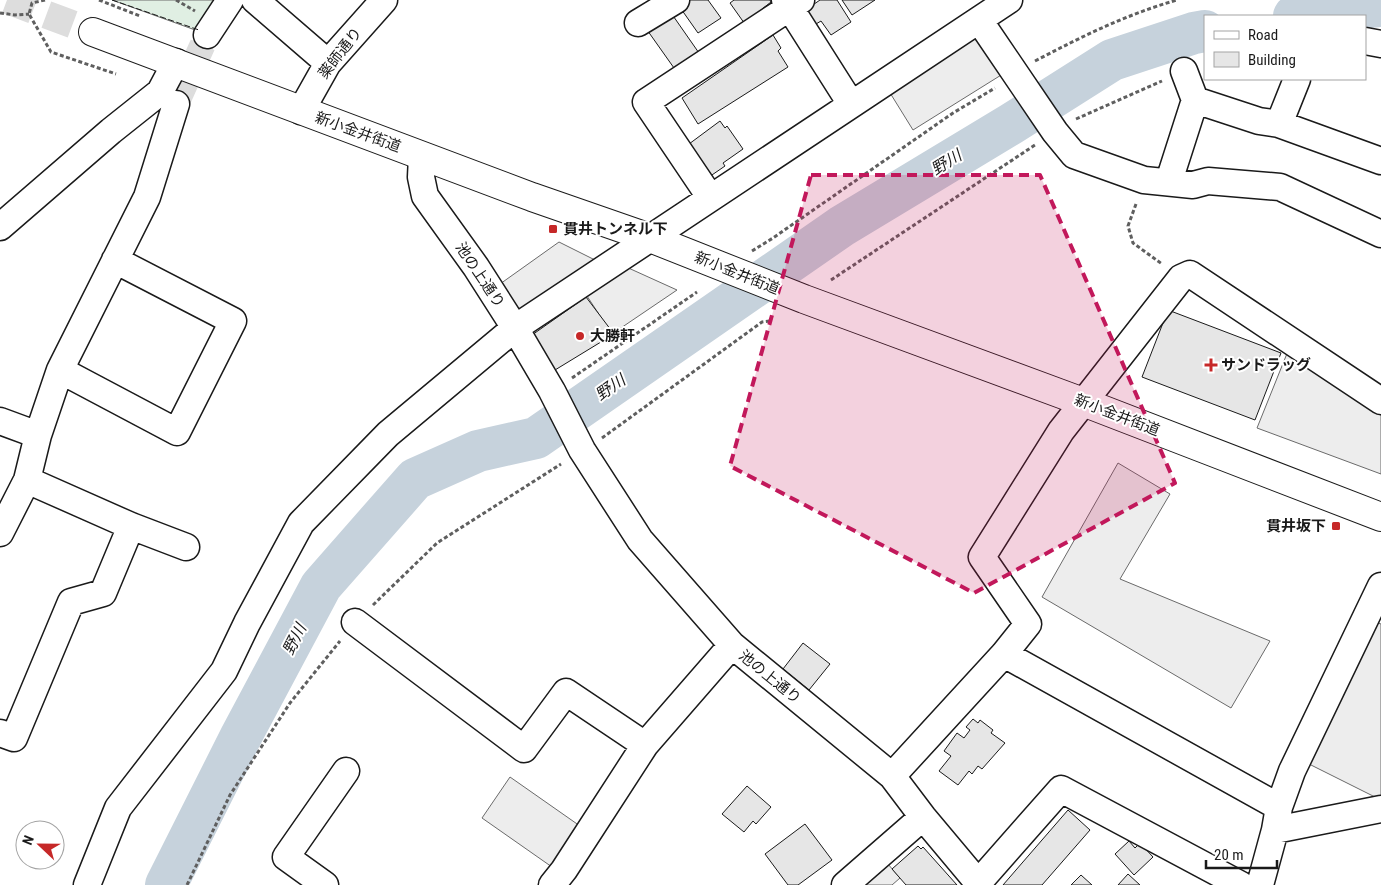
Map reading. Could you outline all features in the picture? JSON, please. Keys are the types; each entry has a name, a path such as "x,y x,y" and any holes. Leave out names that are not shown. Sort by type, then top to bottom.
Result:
{"main road":[{"name":"新小金井街道","path":"93,32 532,197 650,238 804,299 1083,402 1381,517"}],"street":[{"path":"207,35 230,0"},
{"path":"255,0 328,63"},
{"name":"薬師通り","path":"301,111 328,63 384,0"},
{"path":"638,24 676,0"},
{"path":"710,197 646,102 792,2 852,104"},
{"path":"87,885 118,808 224,671 247,623 301,523 388,434 515,328 852,104 991,8 1017,75 1055,132 1074,155 1157,181 1193,185 1208,181 1280,188 1381,234"},
{"path":"1366,41 1381,44"},
{"path":"0,227 111,131 160,92 176,62"},
{"path":"1157,181 1195,100 1184,71"},
{"path":"1279,124 1296,80"},
{"path":"1195,100 1260,121 1279,124 1381,161"},
{"path":"0,533 28,480 38,435 60,370 147,197 176,104"},
{"name":"池の上通り","path":"422,156 421,177 425,196 476,266 515,328 552,391 582,450 640,540 732,646 892,776 923,817 979,884"},
{"path":"60,370 177,432 233,321 115,260"},
{"path":"892,776 1004,654 1028,624 982,557 1061,431 1181,278 1190,274 1381,401"},
{"path":"0,421 38,435"},
{"path":"28,480 131,526 186,547"},
{"path":"0,733 14,738 71,602 103,593 131,526"},
{"path":"1260,885 1277,819 1301,751 1378,601"},
{"path":"355,622 524,749 566,692 645,745"},
{"path":"552,885 564,870 645,745 732,646"},
{"path":"1004,654 1277,819 1381,809"},
{"path":"325,885 286,858 346,772"},
{"path":"979,884 1061,789 1242,885"},
{"path":"845,885 923,817"}],"path":[{"path":"28,0 32,3 45,0"},
{"path":"99,0 140,16"},
{"path":"752,251 953,113 1017,75 1031,64 1092,32 1143,10 1176,0"},
{"path":"32,3 29,14 51,52 116,74"},
{"path":"0,13 29,14"},
{"path":"831,280 1084,114 1184,71"},
{"path":"1157,181 1128,226 1133,243 1181,278"},
{"path":"552,391 697,292"},
{"path":"187,885 230,795 290,702 355,622 437,543 597,441 762,322 770,321"}],"highlighted area":[{"path":"811,175 1040,175 1175,483 974,593 730,466"}],"green space":[{"path":"112,0 220,0 198,31"}],"shaded area":[{"path":"981,31 1006,72 913,130 887,88"},
{"path":"559,242 595,260 520,313 500,284"},
{"path":"624,266 677,290 612,334 585,293"},
{"path":"1288,351 1381,415 1381,474 1257,428"},
{"path":"1118,463 1170,494 1120,579 1270,641 1231,708 1042,597"},
{"path":"1376,622 1381,624 1381,800 1305,762"},
{"path":"510,777 580,826 552,867 482,818"},
{"path":"881,856 900,878 892,885 848,885"}],"building":[{"path":"688,0 708,0 721,18 698,33 679,6"},
{"path":"734,0 770,0 771,2 762,9 766,14 747,27 730,3"},
{"path":"820,0 837,0 851,22 831,35 821,21 811,27 804,11"},
{"path":"842,0 875,0 852,15"},
{"path":"669,10 699,53 674,68 645,27"},
{"path":"773,35 781,48 778,51 788,67 698,124 682,98"},
{"path":"720,121 725,128 727,126 743,149 723,163 725,166 709,177 689,144"},
{"path":"586,297 614,334 555,370 532,335"},
{"name":"サンドラッグ","path":"1168,310 1281,353 1255,420 1142,377"},
{"path":"803,643 830,664 809,690 783,669"},
{"path":"973,719 978,723 980,720 993,730 991,733 1005,743 982,769 978,766 972,774 969,771 958,785 939,771 951,756 944,751 957,733 964,738 970,730 966,727"},
{"path":"747,786 771,807 756,824 753,821 744,832 722,814"},
{"path":"1068,810 1090,830 1042,885 1003,885"},
{"path":"805,824 832,860 798,885 788,885 765,854"},
{"path":"1129,841 1135,848 1140,843 1153,857 1134,875 1115,854"},
{"path":"918,846 921,849 923,847 957,885 906,885 892,869"},
{"path":"1128,874 1140,885 1118,885"},
{"path":"1081,875 1092,885 1071,885"}],"waterway":[{"name":"野川","path":"1301,15 1381,6"},
{"name":"野川","path":"166,885 240,738 321,586 415,479 478,451 536,438 842,226 1011,124 1112,60 1204,31"}],"tunnel":[{"path":"7,0 93,32"},
{"path":"176,104 207,35"}],"fence":[{"path":"112,0 199,30"}],"place":[{"name":"貫井トンネル下","path":"553,229"},
{"name":"大勝軒","path":"580,336"},
{"name":"サンドラッグ","path":"1211,365"},
{"name":"貫井坂下","path":"1336,526"}]}
